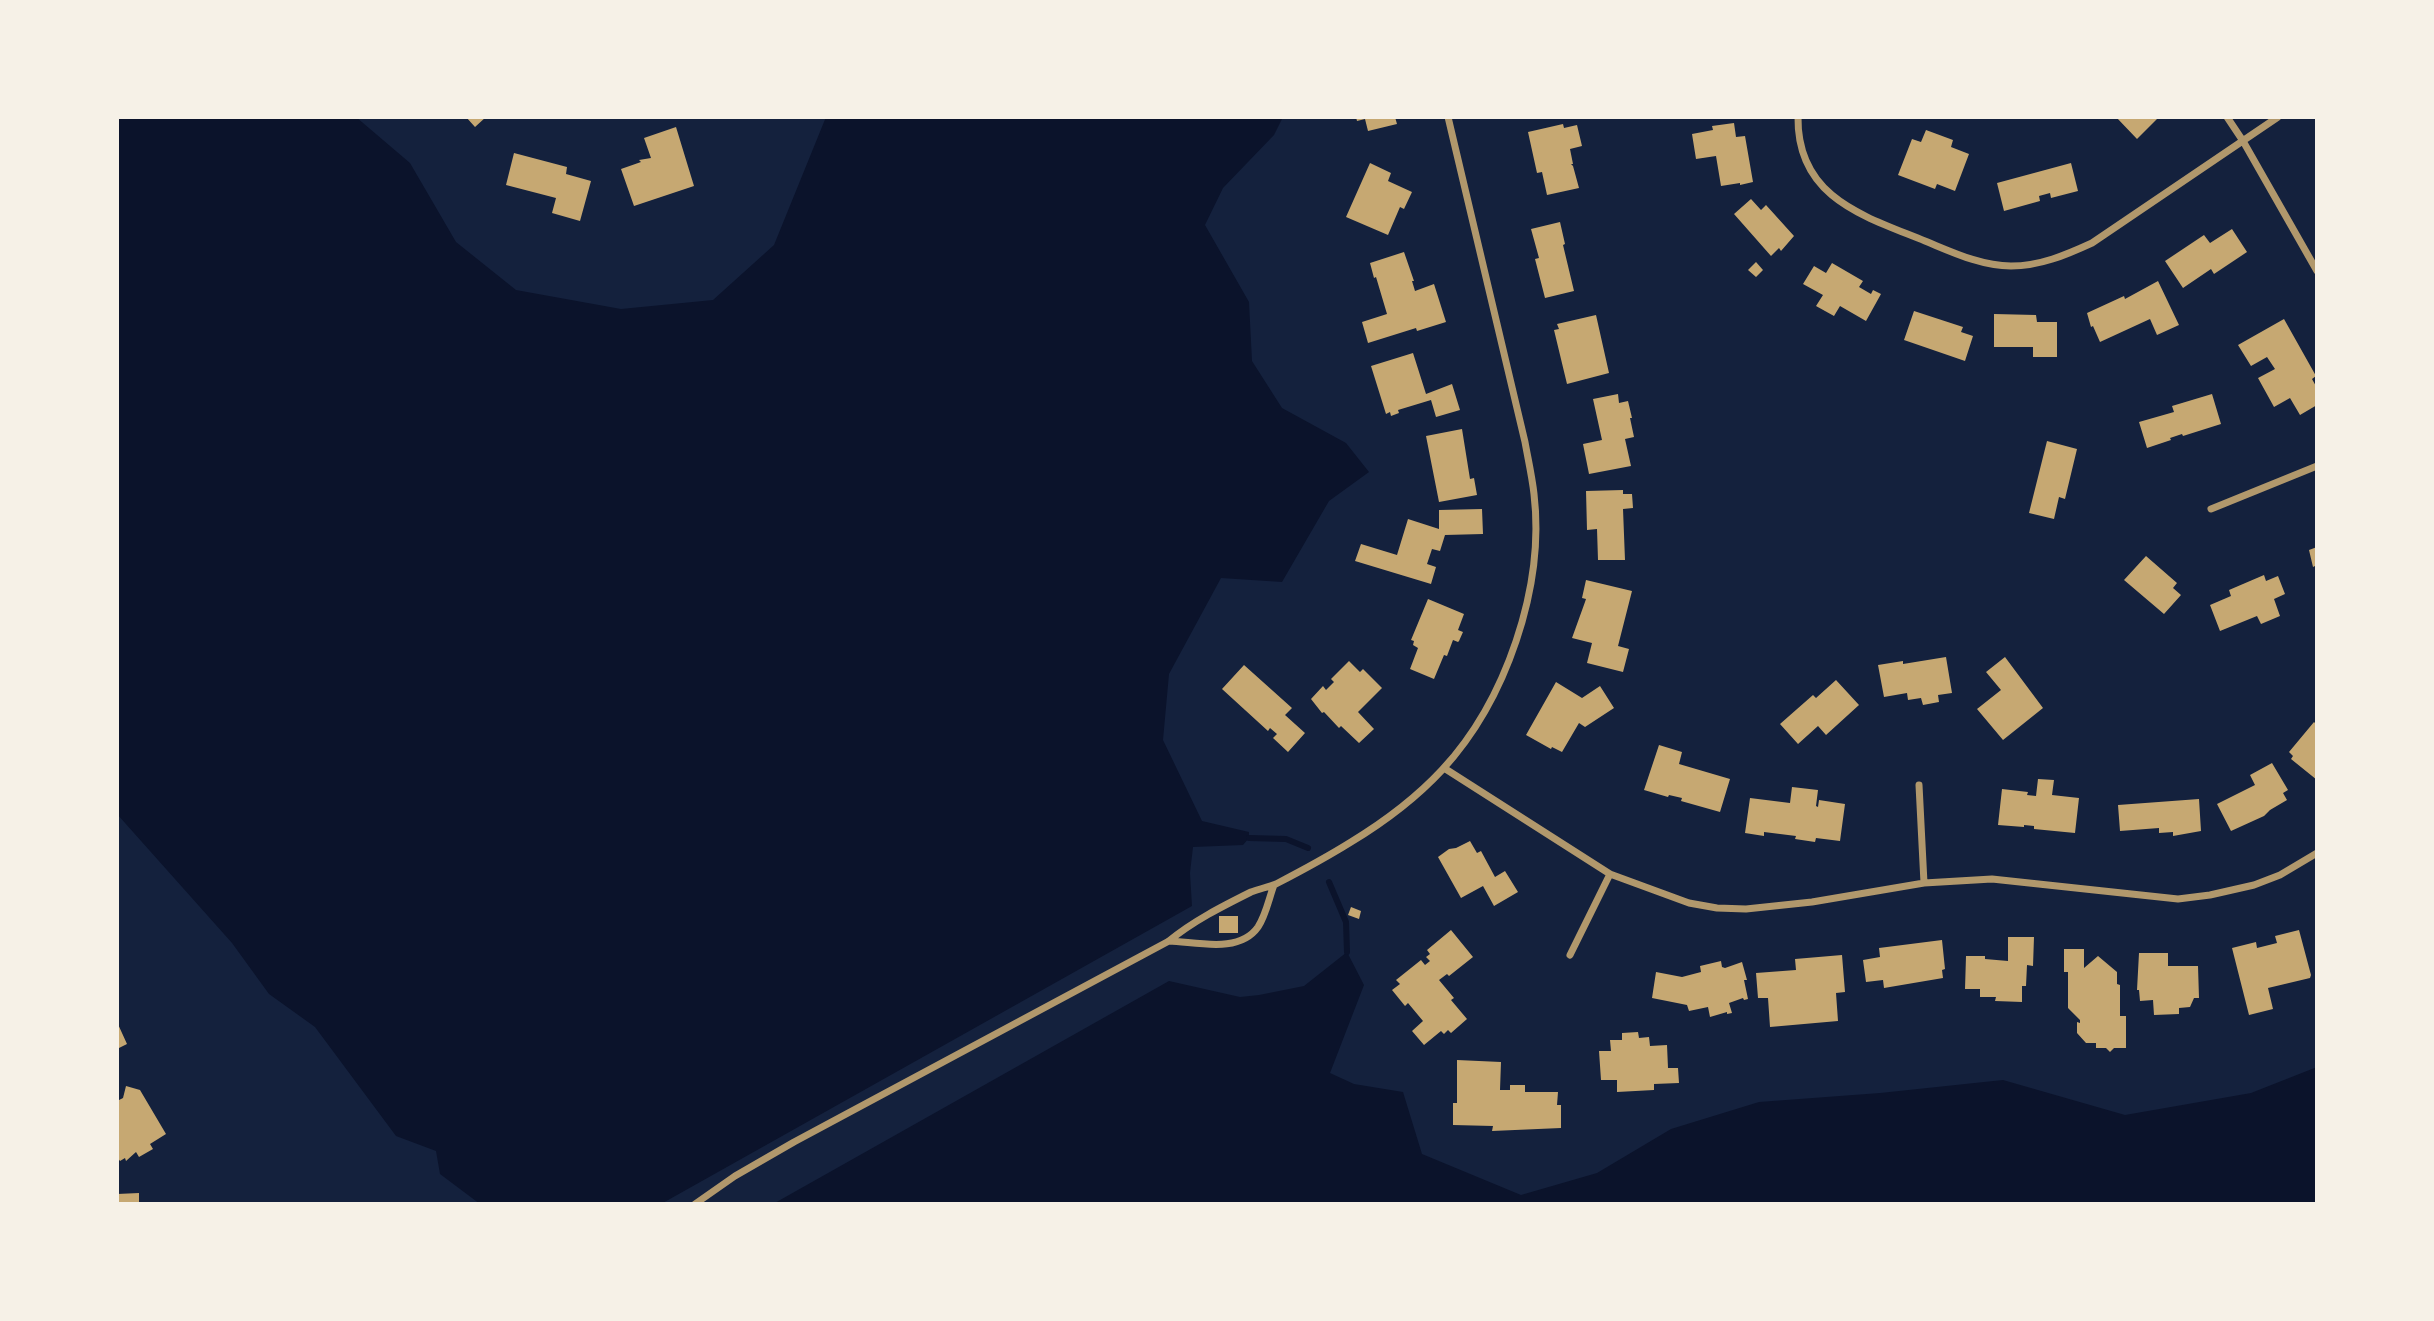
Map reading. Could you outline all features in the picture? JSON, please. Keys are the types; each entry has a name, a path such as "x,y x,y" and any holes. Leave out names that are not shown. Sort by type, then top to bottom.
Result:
{"street":[{"path":"695,1204 735,1176 794,1142 1169,941 1184,928 1254,891 1274,885 1361,836 1399,809 1444,768 1483,714 1514,647 1528,594 1535,533 1534,495 1525,442 1448,117"},
{"path":"1798,117 1801,146 1810,169 1823,187 1840,203 1855,213 1956,254 1985,264 2011,266 2061,258 2092,243 2278,117"},
{"path":"2227,117 2317,271"},
{"path":"2211,509 2317,466"},
{"path":"1444,768 1610,874 1689,903 1717,908 1746,909 1812,902 1924,883 1992,879 2178,899 2254,885 2280,875 2317,853"},
{"path":"1919,785 1924,883"},
{"path":"1570,955 1610,874"},
{"path":"1169,941 1218,945 1239,941 1257,929 1274,885"}],"water":[{"path":"117,117 356,117 410,163 456,242 516,290 621,309 713,300 774,245 826,117 1283,117 1274,135 1223,188 1205,225 1249,302 1252,361 1282,408 1346,443 1369,472 1329,501 1282,582 1221,578 1169,674 1163,740 1202,821 1249,832 1249,838 1243,845 1193,847 1190,873 1192,906 661,1204 480,1204 440,1174 436,1151 396,1136 315,1027 269,994 232,943 117,814"},
{"path":"1347,952 1364,985 1330,1073 1354,1084 1403,1092 1422,1154 1521,1195 1597,1173 1671,1129 1759,1102 2003,1080 2125,1115 2251,1093 2317,1067 2317,1204 773,1204 1169,981 1240,997 1259,995 1304,986"}],"building":[{"path":"466,117 486,117 475,127"},
{"path":"1356,117 1395,117 1397,124 1368,131 1365,119 1357,121"},
{"path":"2116,117 2155,117 2157,119 2137,139"},
{"path":"1734,123 1736,137 1745,136 1753,182 1721,186 1716,156 1696,159 1692,134 1713,130 1712,126"},
{"path":"1563,124 1564,128 1577,125 1582,146 1570,149 1571,164 1579,188 1547,195 1542,172 1537,173 1528,132"},
{"path":"676,127 694,186 634,206 621,169 641,162 639,160 651,158 644,138"},
{"path":"1926,130 1953,140 1951,147 1969,154 1955,191 1937,184 1935,189 1898,175 1912,139 1921,142"},
{"path":"514,153 567,167 566,174 591,181 580,221 552,213 556,198 506,185"},
{"path":"1370,163 1391,173 1388,181 1412,192 1404,209 1400,207 1388,235 1346,217"},
{"path":"2071,163 2078,191 2051,198 2050,193 2039,196 2040,201 2004,211 1997,183"},
{"path":"1751,199 1761,210 1766,205 1794,236 1781,251 1779,248 1771,256 1734,214"},
{"path":"1560,222 1574,291 1545,298 1531,229"},
{"path":"2232,229 2247,252 2214,274 2211,269 2183,288 2165,261 2204,235 2210,243"},
{"path":"1404,252 1415,291 1434,284 1446,322 1368,343 1362,322 1387,314 1370,263"},
{"path":"1756,262 1763,270 1756,277 1748,270"},
{"path":"1832,263 1863,281 1859,287 1871,294 1873,290 1881,294 1866,321 1840,306 1834,316 1816,306 1823,295 1803,284 1814,266 1826,273"},
{"path":"2158,281 2179,325 2157,335 2150,319 2100,342 2087,313 2124,296 2125,299"},
{"path":"1914,311 1963,327 1961,332 1973,336 1965,361 1904,340"},
{"path":"1994,314 2036,315 2037,322 2057,322 2057,357 2033,357 2033,347 1994,347"},
{"path":"1596,315 1609,373 1567,384 1554,330 1559,329 1557,324"},
{"path":"2284,319 2316,376 2312,379 2317,388 2317,405 2300,415 2290,398 2274,407 2258,378 2275,369 2267,357 2251,366 2238,345"},
{"path":"1413,353 1426,394 1452,384 1460,410 1436,417 1431,400 1398,410 1399,413 1391,416 1390,412 1386,414 1371,366"},
{"path":"1618,394 1619,403 1628,401 1632,418 1634,437 1625,439 1631,466 1589,474 1583,444 1602,440 1593,399"},
{"path":"2212,394 2221,424 2183,436 2182,434 2147,448 2139,422 2174,412 2172,406"},
{"path":"1462,429 1470,479 1474,478 1477,495 1439,502 1426,436"},
{"path":"2047,441 2077,449 2065,499 2059,497 2054,519 2029,513"},
{"path":"1623,490 1623,494 1632,494 1633,508 1623,509 1625,560 1598,560 1597,529 1587,530 1586,491"},
{"path":"1482,509 1483,534 1445,535 1440,551 1432,549 1427,564 1436,567 1431,584 1355,561 1361,544 1397,555 1408,519 1439,529 1439,510"},
{"path":"2317,547 2317,565 2313,567 2309,550"},
{"path":"2146,556 2177,583 2173,588 2181,595 2164,614 2124,580"},
{"path":"2264,575 2266,581 2278,576 2285,594 2274,599 2280,616 2261,624 2257,616 2220,631 2210,605 2231,596 2229,590"},
{"path":"1586,580 1632,591 1618,646 1629,649 1623,672 1587,663 1592,643 1572,638 1586,599 1582,598"},
{"path":"1428,599 1464,614 1458,630 1463,632 1459,641 1453,640 1434,679 1410,669 1418,648 1411,640"},
{"path":"1946,657 1952,693 1938,695 1939,702 1923,705 1921,698 1908,700 1907,693 1884,697 1878,665"},
{"path":"2005,657 2043,708 2003,740 1977,709 2001,690 1986,672"},
{"path":"1349,661 1360,672 1363,669 1382,688 1358,712 1374,729 1359,743 1322,713 1311,699 1323,686 1326,690 1334,682 1331,679"},
{"path":"1244,665 1292,708 1285,715 1305,733 1288,752 1273,738 1277,734 1270,728 1268,731 1222,689"},
{"path":"1836,680 1859,705 1826,735 1818,726 1798,744 1780,724 1813,695 1816,698"},
{"path":"1556,682 1582,698 1600,686 1614,708 1585,727 1579,723 1562,752 1526,735"},
{"path":"2314,722 2317,725 2317,780 2291,759 2293,756 2289,752"},
{"path":"1659,745 1682,752 1679,764 1730,779 1720,812 1681,801 1682,798 1644,790"},
{"path":"2272,763 2288,790 2283,793 2287,800 2264,816 2231,831 2217,804 2255,785 2250,775"},
{"path":"2038,779 2054,780 2052,795 2079,798 2075,833 2034,829 2034,826 1998,825 2002,789 2028,792 2027,795 2036,796"},
{"path":"1792,787 1818,790 1818,807 1819,800 1845,804 1840,841 1816,838 1815,842 1795,839 1796,836 1764,832 1764,836 1745,833 1750,798 1790,803"},
{"path":"2199,799 2201,831 2173,836 2173,832 2159,833 2159,828 2120,831 2118,805"},
{"path":"1470,841 1477,853 1481,851 1495,877 1505,871 1518,892 1494,906 1483,886 1461,898 1438,857 1449,849"},
{"path":"1351,907 1361,911 1359,919 1348,915"},
{"path":"1219,916 1238,916 1238,933 1219,933"},
{"path":"1451,930 1473,957 1449,976 1447,974 1439,980 1467,1019 1451,1033 1448,1030 1444,1034 1441,1031 1424,1045 1412,1031 1423,1021 1408,1003 1405,1006 1392,990 1400,984 1396,980 1421,960 1425,965 1430,961 1426,957 1430,954 1427,950"},
{"path":"2299,930 2310,978 2268,988 2273,1009 2249,1015 2232,948 2256,942 2257,948 2277,943 2275,936"},
{"path":"2008,937 2034,937 2033,966 2027,965 2026,986 2022,986 2022,1002 1995,1001 1996,997 1980,997 1980,989 1965,989 1966,956 1985,956 1985,959 2008,961"},
{"path":"1942,940 1945,969 1942,970 1943,978 1884,988 1883,980 1866,982 1863,960 1880,957 1879,948"},
{"path":"2064,949 2084,949 2084,968 2098,956 2117,972 2117,984 2120,985 2120,1016 2126,1016 2126,1048 2114,1048 2110,1052 2106,1048 2096,1048 2096,1043 2086,1043 2077,1033 2077,1022 2080,1023 2080,1020 2068,1008 2068,972 2064,972"},
{"path":"2139,953 2168,953 2168,966 2198,966 2199,998 2194,998 2190,1007 2179,1008 2179,1014 2154,1015 2153,1000 2140,1001 2137,990"},
{"path":"1842,955 1845,992 1836,993 1838,1021 1770,1027 1768,998 1758,998 1756,973 1796,970 1795,959"},
{"path":"1721,961 1722,967 1725,968 1742,962 1747,980 1744,980 1748,999 1729,1003 1732,1013 1710,1017 1708,1007 1689,1011 1687,1005 1652,998 1656,972 1682,977 1701,972 1700,966"},
{"path":"117,1022 127,1044 117,1049"},
{"path":"1638,1032 1639,1038 1649,1037 1650,1046 1667,1045 1668,1068 1678,1068 1679,1083 1654,1084 1654,1090 1617,1092 1617,1080 1601,1080 1599,1051 1611,1051 1610,1040 1622,1040 1622,1033"},
{"path":"1457,1060 1501,1062 1500,1090 1510,1090 1510,1085 1525,1085 1525,1092 1558,1092 1561,1128 1492,1131 1493,1126 1453,1125 1453,1103 1457,1103"},
{"path":"126,1086 140,1090 166,1134 150,1144 153,1149 139,1157 136,1152 126,1161 125,1158 120,1161 117,1157 117,1101 123,1098"},
{"path":"139,1193 139,1204 117,1204 117,1194"}],"waterway":[{"path":"1249,838 1286,839 1308,848"},
{"path":"1329,882 1346,922 1347,952"}]}
